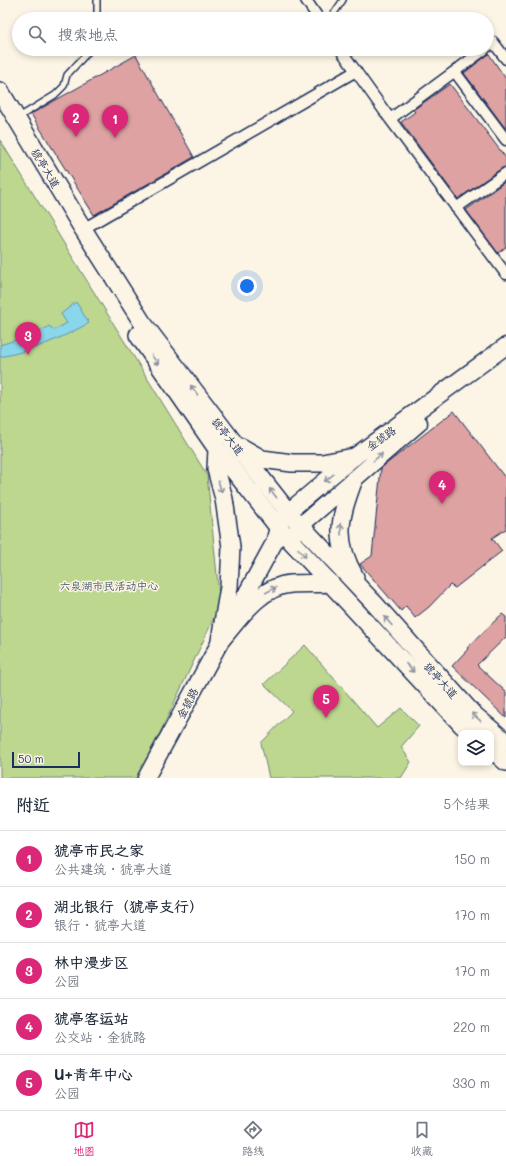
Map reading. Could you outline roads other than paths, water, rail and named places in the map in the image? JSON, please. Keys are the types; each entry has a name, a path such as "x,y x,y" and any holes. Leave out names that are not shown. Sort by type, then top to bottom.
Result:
{"highway":[{"name":"猇亭大道","path":"0,91 82,229 142,322 234,443 300,526 372,602 472,713 506,742"},
{"name":"猇亭大道","path":"0,114 121,310 217,449 280,536 329,583 468,730"},
{"path":"234,443 262,459 292,464 322,463 354,457"},
{"path":"217,449 216,469 224,499 231,547 229,587 220,641"},
{"path":"354,479 344,506 341,521 343,549 349,566 359,584 372,602"},
{"path":"220,641 254,602 270,589 290,584 329,583"},
{"path":"494,752 506,762"}],"main road":[{"name":"金猇路","path":"146,778 220,641 280,536 288,512 354,457 506,346"},
{"name":"金猇路","path":"280,536 300,526 410,429 506,358"}],"street":[{"path":"306,0 314,12"},
{"path":"494,43 506,59"},
{"path":"345,56 456,208 502,261 506,274"},
{"path":"390,119 476,56"},
{"path":"82,229 356,70"},
{"path":"455,72 506,140"},
{"path":"456,208 506,173"}],"lane":[{"path":"97,0 97,12"},
{"path":"335,12 343,0"},
{"path":"16,119 55,95 64,86 67,75 85,56"}],"water":[{"path":"76,302 89,323 46,344 0,357 0,345 38,333 49,326 54,330 67,323 61,314"}],"place":[{"name":"湖北银行（猇亭支行）","path":"76,137"},
{"name":"猇亭市民之家","path":"115,138"},
{"name":"林中漫步区","path":"28,355"},
{"name":"猇亭客运站","path":"442,504"},
{"name":"U+青年中心","path":"326,718"}],"park label":[{"name":"六泉湖市民活动中心","path":"109,585"}]}
